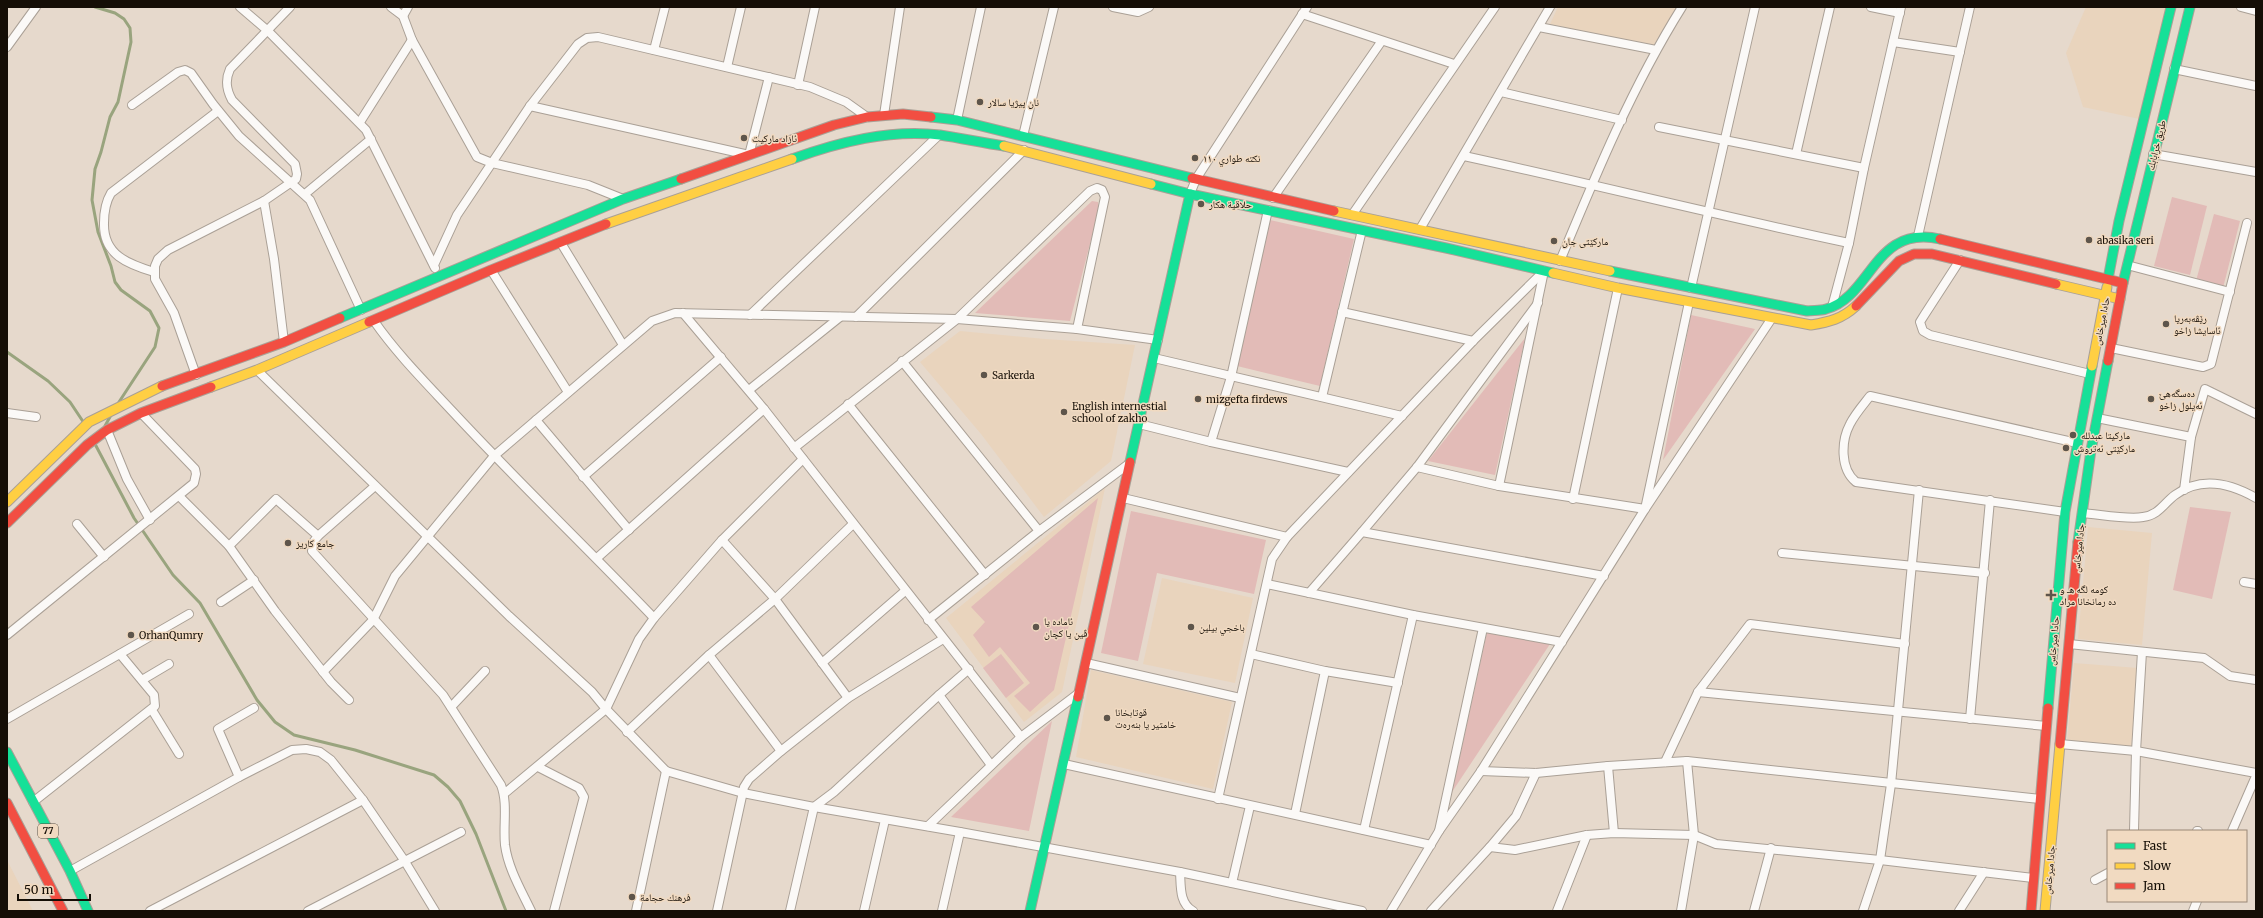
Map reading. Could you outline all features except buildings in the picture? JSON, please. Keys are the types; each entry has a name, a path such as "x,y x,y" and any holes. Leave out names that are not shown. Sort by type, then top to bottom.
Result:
{"main road":[{"name":"حادا ميرخاس","path":"2031,911 2046,726 2066,512 2077,443 2106,295 2118,221 2171,7"},
{"name":"طريق خرابابك","path":"2122,283 2190,7"},
{"path":"7,501 78,432 96,418 158,388 284,342 623,199 834,125 866,117 884,115 921,115 957,120 1273,198 1597,269 1807,311 1820,311 1832,307 1848,296 1888,249 1901,241 1918,236 1930,237 2122,283"},
{"path":"7,522 87,445 107,430 141,413 167,402 257,370 491,270 592,230 839,143 882,135 940,135 1024,150 1190,194 1362,230 1614,287 1811,325 1835,322 1853,312 1896,263 1906,256 1926,253 2120,299"},
{"path":"1030,911 1190,194"},
{"path":"584,215 592,230"},
{"path":"1592,282 1599,276 1597,269"},
{"path":"1614,287 1609,280 1616,273"},
{"name":"جادا ميرخاس","path":"2045,911 2082,513 2097,418 2122,283"},
{"path":"158,388 167,402"},
{"name":"77","path":"7,752 70,871 88,911"},
{"name":"77","path":"7,803 63,911"}],"street":[{"path":"7,47 36,7"},
{"path":"240,7 268,31 360,122 371,139 439,276"},
{"path":"196,375 174,313 158,286 154,272 158,259 168,250 264,201 292,182 297,174 295,164 232,100 227,88 230,69 290,7"},
{"path":"391,7 403,16 412,40 472,150 478,157 492,163 588,185 623,199"},
{"path":"403,16 408,7"},
{"path":"654,50 665,7"},
{"path":"727,66 741,7"},
{"path":"798,85 815,7"},
{"path":"884,115 900,7"},
{"path":"957,120 981,7"},
{"path":"1023,136 1054,7"},
{"path":"1113,7 1138,12 1150,7"},
{"path":"1190,194 1196,179 1307,7"},
{"path":"1352,215 1454,64 1496,7"},
{"path":"1420,229 1550,7"},
{"path":"1560,261 1592,184 1622,120 1656,50 1682,7"},
{"path":"1691,288 1755,7"},
{"path":"1796,154 1830,7"},
{"path":"1832,307 1850,243 1864,168 1901,10 1871,7"},
{"path":"1918,236 1970,7"},
{"path":"2241,7 2256,10"},
{"path":"1302,14 1381,42 1454,64"},
{"path":"1539,27 1656,50"},
{"path":"434,265 457,216 530,106 584,40 598,37 769,77 834,96 866,117"},
{"path":"360,122 412,40"},
{"path":"1273,198 1381,42"},
{"path":"1893,42 1960,52"},
{"path":"2174,69 2256,86"},
{"path":"132,105 178,72 185,70 191,73 218,111 239,136 270,166 292,182 305,194 314,206 361,310"},
{"path":"530,106 749,156 769,77"},
{"path":"1501,92 1622,120"},
{"path":"154,272 130,265 114,254 107,243 103,230 106,202 111,193 218,111"},
{"path":"1659,128 1724,142 1796,154 1864,168"},
{"path":"750,315 940,135"},
{"path":"305,194 371,139"},
{"path":"856,317 1024,150"},
{"path":"2153,154 2256,172"},
{"path":"1464,156 1592,184 1708,213 1850,243"},
{"path":"794,448 957,319 1090,191 1097,188 1102,190 1105,197 1077,329"},
{"path":"264,201 277,274 284,342"},
{"path":"1211,442 1231,377 1268,210"},
{"path":"2111,348 2203,367 2209,366 2213,359 2247,223"},
{"path":"1322,397 1362,230"},
{"path":"561,243 623,345"},
{"path":"1960,260 1920,322 1923,331 1930,335 2090,374"},
{"path":"2127,265 2230,292"},
{"path":"491,270 568,392"},
{"path":"1499,486 1544,272"},
{"path":"1218,799 1272,559 1287,537 1348,472 1473,341 1544,272"},
{"path":"1573,499 1614,287"},
{"path":"1645,509 1689,302"},
{"path":"1309,593 1417,467 1538,303"},
{"path":"1342,312 1473,341"},
{"path":"683,313 764,409 905,591 969,669 1021,737"},
{"path":"323,672 373,620 395,576 428,538 494,456 652,321 667,315 683,313 957,319 1077,329 1158,340"},
{"path":"748,390 840,317"},
{"path":"1392,911 1431,845 1481,771 1645,509 1772,318"},
{"path":"374,321 401,356 494,456 597,558 654,618"},
{"path":"583,477 721,357"},
{"path":"1154,358 1402,416"},
{"path":"902,361 1039,531"},
{"path":"257,370 509,616 592,692 627,732 666,771 743,793 814,808 928,826 1180,872 1362,911"},
{"path":"2184,490 2191,437 2205,389 2256,414"},
{"path":"2066,512 1856,482 1849,476 1844,460 1845,440 1850,424 1870,396 2077,443"},
{"path":"848,404 985,576"},
{"path":"597,558 764,409"},
{"path":"7,413 36,417"},
{"path":"7,635 194,483 196,474 195,469 141,413"},
{"path":"2097,418 2191,437"},
{"path":"536,420 629,530"},
{"path":"1139,424 1211,442 1348,472"},
{"path":"107,430 127,479 150,520"},
{"path":"504,793 538,767 606,709 639,639 654,618 722,540 803,459"},
{"path":"928,620 985,576 1039,531 1130,463"},
{"path":"1417,467 1499,486 1573,499 1645,509"},
{"path":"2082,513 2142,518 2157,513 2175,495 2198,484 2218,483 2242,490 2256,498"},
{"path":"376,486 318,536 312,545 315,556 424,673 451,707 501,785 504,793 504,829 506,848 511,867 531,911"},
{"path":"1863,911 1880,860 1891,784 1919,490"},
{"path":"179,496 230,546 323,672 349,700"},
{"path":"1123,498 1287,537"},
{"path":"230,546 276,499 318,536"},
{"path":"1970,719 1985,573 1990,500"},
{"path":"77,524 104,557"},
{"path":"627,732 709,656 775,599 853,524"},
{"path":"1362,532 1604,576"},
{"path":"722,540 775,599 848,698"},
{"path":"1782,554 1985,573"},
{"path":"221,602 254,580"},
{"path":"2244,582 2256,584"},
{"path":"1267,584 1412,615 1562,642"},
{"path":"822,663 905,591"},
{"path":"7,719 189,614"},
{"path":"1364,830 1412,615"},
{"path":"1665,762 1698,692 1750,624 1905,644"},
{"path":"1440,831 1483,628"},
{"path":"717,911 743,793 749,779 781,751 848,698 943,639"},
{"path":"2069,644 2204,658 2230,676 2256,680"},
{"path":"2134,830 2136,751 2142,652"},
{"path":"33,802 152,710 156,699 120,654"},
{"path":"1251,654 1325,671 1398,683"},
{"path":"709,656 781,751"},
{"path":"1086,663 1240,698"},
{"path":"142,680 169,664"},
{"path":"790,911 814,808 834,792 969,669"},
{"path":"451,707 485,671"},
{"path":"1295,814 1325,671"},
{"path":"1698,692 2046,726"},
{"path":"928,826 1021,737 1079,693"},
{"path":"939,695 991,765"},
{"path":"239,777 218,728 254,708"},
{"path":"152,710 179,754"},
{"path":"2060,744 2136,751 2256,775 2232,830"},
{"path":"70,871 239,777 292,750 313,750 331,760 363,800 404,860 435,911"},
{"path":"1481,771 1536,773 1608,766 1687,761 2040,799"},
{"path":"1681,911 1694,835 1687,761"},
{"path":"1064,764 1431,845"},
{"path":"1608,766 1614,833"},
{"path":"538,767 579,788 584,797 554,911"},
{"path":"636,911 666,771"},
{"path":"1431,911 1490,847 1516,816 1536,773"},
{"path":"150,911 363,800"},
{"path":"1232,884 1250,806"},
{"path":"864,911 885,820"},
{"path":"308,911 460,832"},
{"path":"942,911 960,832"},
{"path":"1490,847 1515,850 1588,835 1614,833 1694,835 1716,844 1771,848 2033,878"},
{"path":"1557,911 1588,835"},
{"path":"1754,911 1771,848"},
{"path":"1180,872 1183,901 1188,908 1193,911"},
{"path":"1959,911 1984,872"},
{"path":"2095,880 2107,874"}],"shaded area":[{"path":"1558,7 1677,7 1653,46 1550,24"},
{"path":"2086,7 2176,7 2149,121 2083,107 2066,53"},
{"path":"2172,197 2207,206 2190,275 2154,266"},
{"path":"1092,201 1098,202 1099,209 1070,321 975,313"},
{"path":"2214,214 2240,221 2223,288 2196,281"},
{"path":"1270,220 1354,239 1320,386 1237,366"},
{"path":"1691,315 1755,329 1663,460"},
{"name":"English internestial school of zakho","path":"960,331 1135,345 1111,461 1044,517 981,434 920,362"},
{"path":"1525,338 1495,475 1428,461"},
{"path":"1105,488 1062,692 1024,722 946,618"},
{"path":"1098,498 1054,690 1030,712 1014,696 1030,683 1000,647 989,657 973,635 985,622 971,607"},
{"path":"2190,507 2231,512 2212,599 2173,590"},
{"path":"1131,511 1266,540 1254,594 1157,573 1138,661 1101,653"},
{"path":"2088,527 2152,533 2142,645 2078,639"},
{"path":"1162,578 1253,598 1235,683 1143,664"},
{"path":"1487,632 1550,644 1452,792"},
{"path":"1001,654 1024,683 1006,698 983,668"},
{"path":"2074,663 2138,668 2131,748 2067,743"},
{"path":"1091,670 1232,702 1213,789 1076,757"},
{"path":"1052,721 1029,831 951,817"},
{"path":"7,860 33,911 7,911"}],"waterway":[{"path":"95,7 115,13 124,19 130,28 131,42 118,102 110,117 95,169 92,200 98,232 111,266 115,282 121,290 150,311 159,328 155,347 119,402"},
{"path":"7,352 48,381 70,402 84,423"},
{"path":"105,426 111,415"},
{"path":"95,444 134,518 173,575 200,603 257,700 275,722 294,735 355,750 434,775 448,787 460,801 476,834 506,911"}],"traffic: fast":[{"path":"2108,279 2119,221 2171,7"},
{"path":"2123,283 2190,7"},
{"path":"931,117 957,120 1192,178"},
{"path":"792,159 846,142 884,135 940,135 1004,146"},
{"path":"340,318 623,199 681,179"},
{"path":"1151,184 1190,194 1446,248 1553,273"},
{"path":"1130,462 1190,194"},
{"path":"1610,271 1807,311 1821,310 1841,302 1854,291 1887,251 1901,242 1918,237 1940,239"},
{"path":"2078,542 2091,450 2108,361"},
{"path":"2048,708 2065,512 2092,366"},
{"path":"1030,911 1078,697"},
{"path":"7,752 70,871 88,911"}],"traffic: slow":[{"path":"1004,146 1151,184"},
{"path":"606,224 792,159"},
{"path":"1334,211 1610,271"},
{"path":"1553,273 1618,288 1811,325 1824,323 1835,319 1846,314 1856,306"},
{"path":"2056,284 2120,299"},
{"path":"2092,366 2107,287"},
{"path":"211,387 257,370 369,322"},
{"path":"7,502 89,422 162,386"},
{"path":"2045,911 2060,744"}],"traffic: jam":[{"path":"681,179 834,125 867,117 903,114 931,117"},
{"path":"1192,178 1334,211"},
{"path":"369,322 491,270 606,224"},
{"path":"1940,239 2123,283 2108,361"},
{"path":"1856,306 1899,261 1914,254 1932,254 2056,284"},
{"path":"162,386 284,342 340,318"},
{"path":"7,523 87,445 107,430 141,413 211,387"},
{"path":"1078,697 1130,462"},
{"path":"2060,744 2078,542"},
{"path":"2031,911 2048,708"},
{"path":"7,803 63,911"}],"place":[{"name":"نان پيژيا سالار","path":"980,102"},
{"name":"ئازاد ماركيت","path":"744,138"},
{"name":"نكته طواري ١١٠","path":"1195,158"},
{"name":"حلاقية هكار","path":"1201,204"},
{"name":"abasika seri","path":"2089,240"},
{"name":"مارکێتی جان","path":"1554,241"},
{"name":"رێڤه‌به‌ريا ئاسايشا زاخو","path":"2166,324"},
{"name":"Sarkerda","path":"984,375"},
{"name":"mizgefta firdews","path":"1198,399"},
{"name":"ده‌سگه‌هێ ئه‌يلول زاخو","path":"2151,399"},
{"name":"English internestial school of zakho","path":"1064,412"},
{"name":"ماركيتا عبدلله","path":"2073,435"},
{"name":"مارکێتی ئەتروش","path":"2066,448"},
{"name":"جامع كاريز","path":"288,543"},
{"name":"كومه لگه هـ و ده رمانخانا مراد","path":"2051,595"},
{"name":"ئاماده یا ڤین یا کچان","path":"1036,627"},
{"name":"باخجي بيلين","path":"1191,627"},
{"name":"OrhanQumry","path":"131,635"},
{"name":"قوتابخانا خامتیر یا بنەرەت","path":"1107,718"},
{"name":"فرهنك حجامة","path":"632,897"}]}
